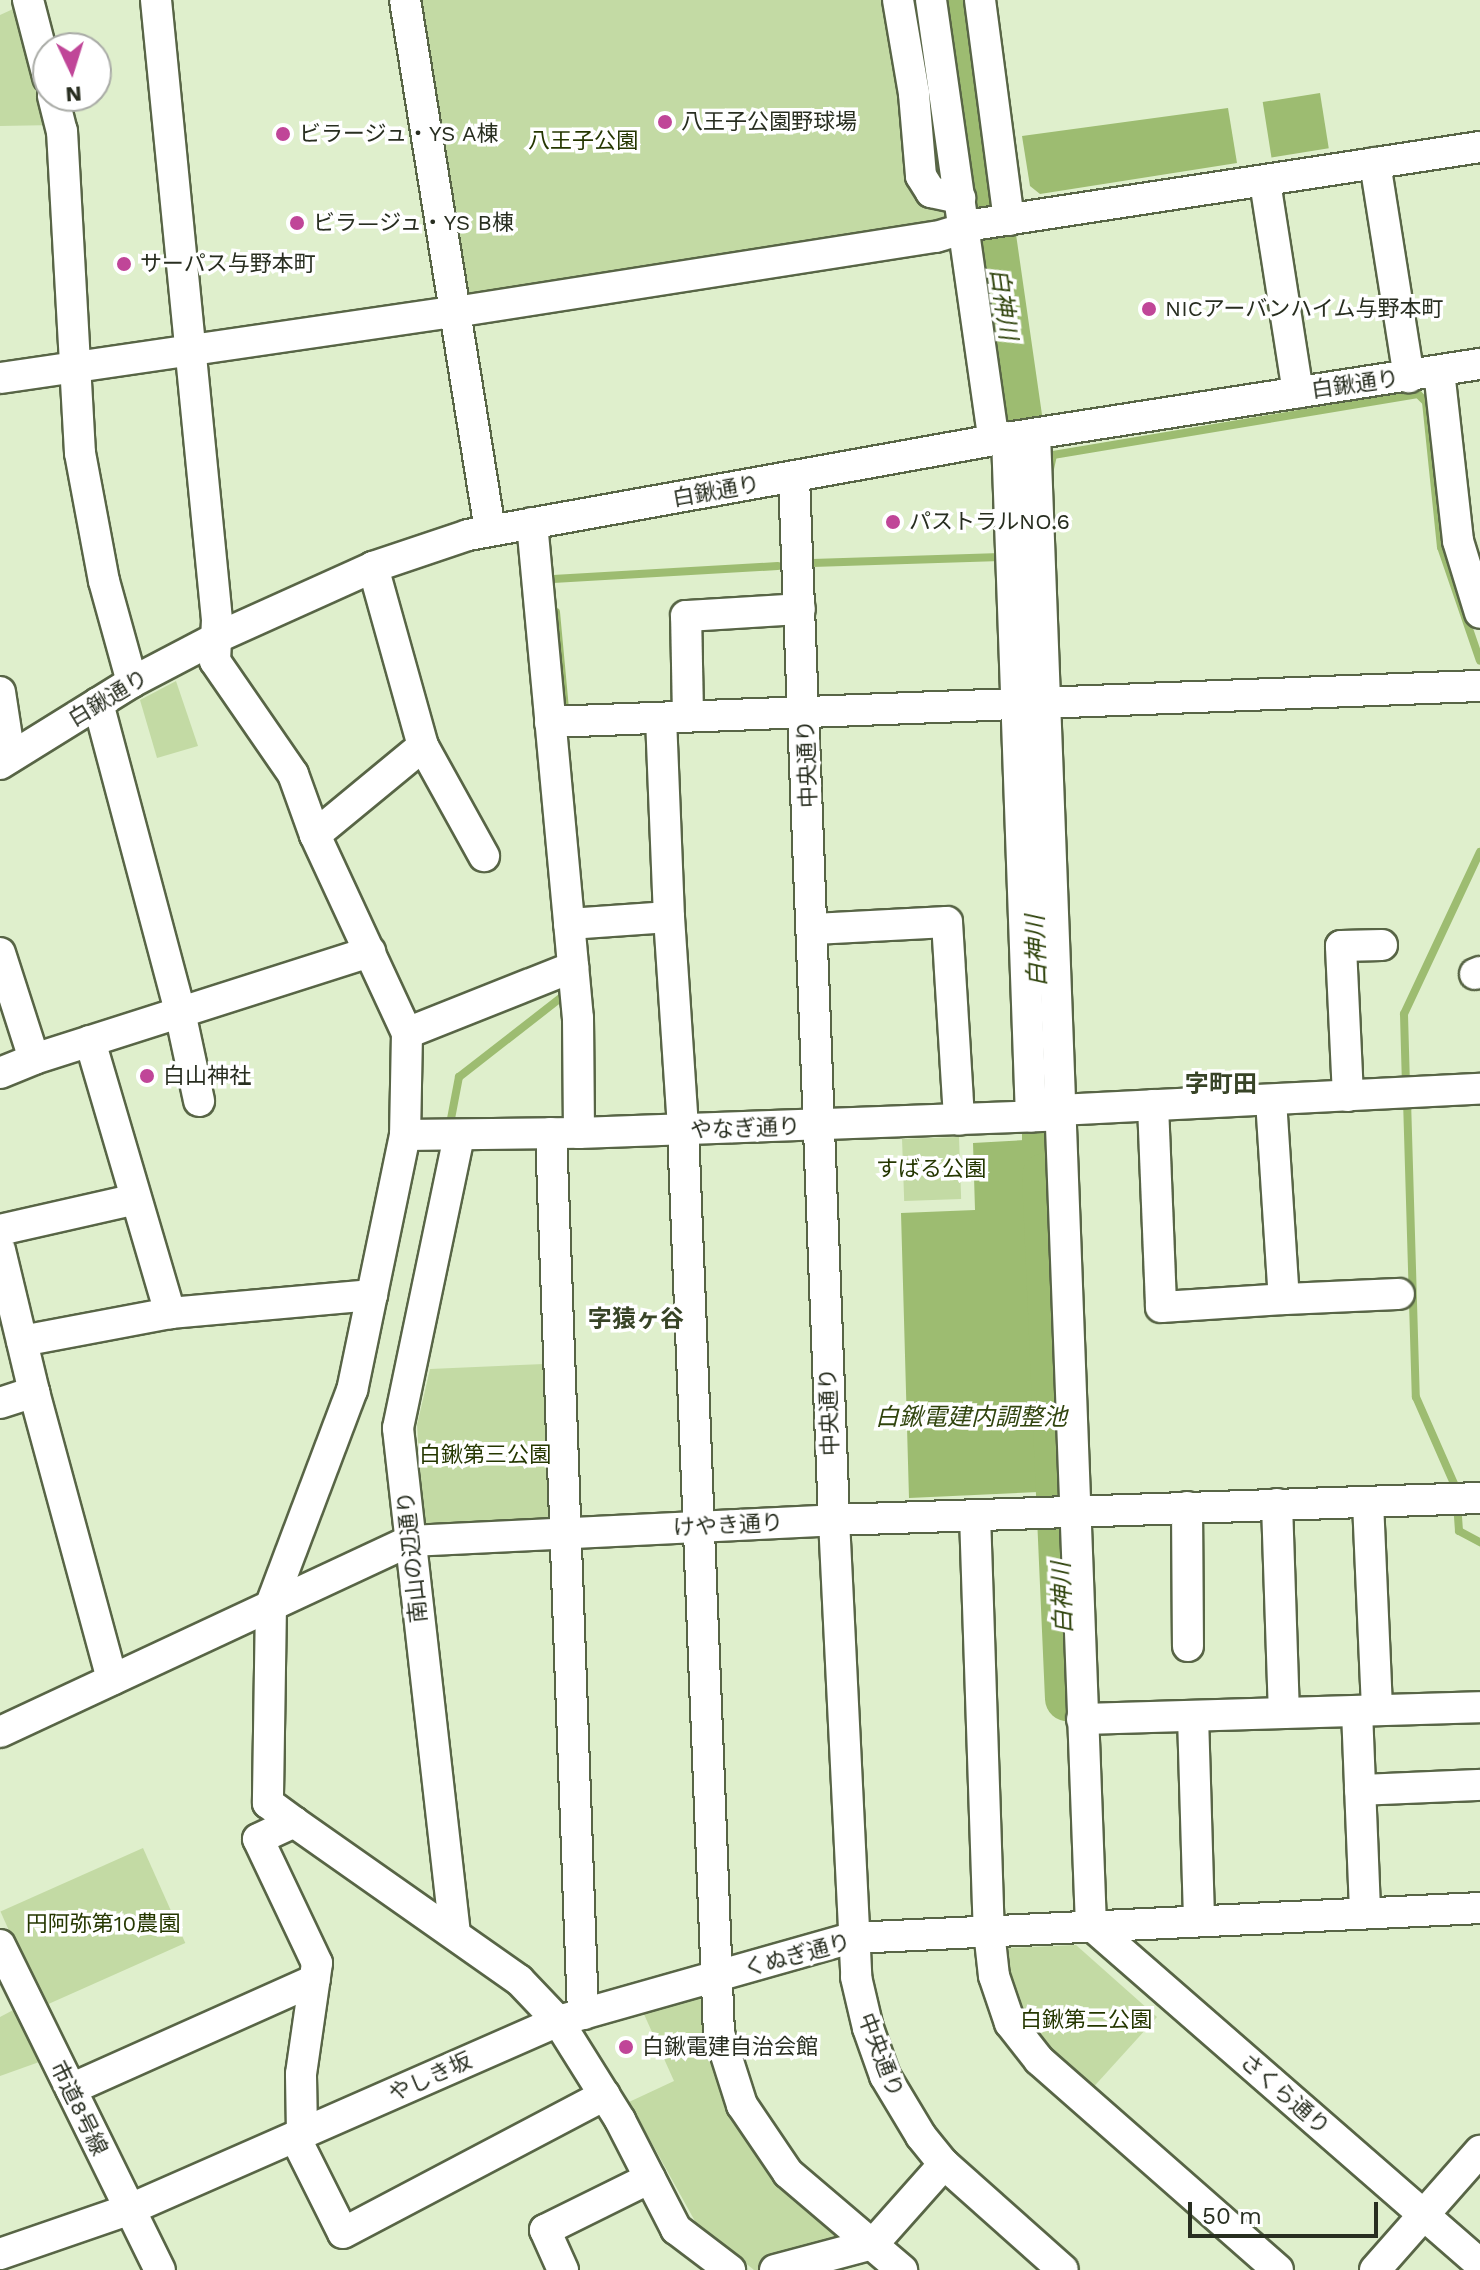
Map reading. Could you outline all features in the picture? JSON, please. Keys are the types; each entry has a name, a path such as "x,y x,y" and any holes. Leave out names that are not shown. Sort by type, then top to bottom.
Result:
{"street":[{"path":"28,0 36,32"},
{"path":"156,0 217,620 215,661 293,774 315,835 407,1033 405,1135 352,1390 271,1604 268,1803 570,2018"},
{"path":"405,0 490,530"},
{"path":"898,0 914,94 921,176 931,192 960,198 988,224"},
{"path":"931,0 960,198"},
{"path":"980,0 988,224 1016,436 1064,1511 1082,1719 1091,1925"},
{"path":"57,112 62,131 72,368 80,453 101,567 132,682"},
{"path":"0,378 455,312 936,237 988,224 1480,147"},
{"path":"1375,163 1409,377"},
{"path":"1265,182 1298,392"},
{"name":"白鍬通り","path":"5,760 132,682 216,638 373,567 490,530 1016,436 1480,364"},
{"path":"1439,371 1458,541 1480,613"},
{"name":"中央通り","path":"794,478 852,1938 863,2010 885,2076 921,2136 944,2164 1063,2270"},
{"path":"532,523 578,1018 565,1133 570,2018 605,2095 676,2229 730,2270"},
{"path":"373,567 423,746 484,856"},
{"path":"800,609 686,616 674,717 669,917 683,1130 714,1978 719,2033 742,2105 788,2173 902,2270"},
{"path":"550,722 1480,686"},
{"path":"0,692 5,760"},
{"path":"98,703 180,1012 199,1101"},
{"path":"315,835 423,746"},
{"path":"569,924 669,917"},
{"path":"814,929 947,922 959,1120"},
{"path":"1348,1096 1341,946 1382,945"},
{"path":"0,1073 34,1059 370,952"},
{"path":"0,953 34,1059"},
{"path":"407,1033 573,967"},
{"path":"90,1041 170,1313"},
{"name":"やなぎ通り","path":"405,1135 683,1130 959,1120 1153,1105 1480,1089"},
{"path":"1271,1100 1284,1299"},
{"path":"1153,1105 1161,1307 1399,1294"},
{"name":"南山の辺通り","path":"455,1934 398,1428 459,1136"},
{"path":"0,1230 136,1199"},
{"path":"0,1250 34,1392 112,1680"},
{"path":"22,1341 170,1313 372,1295"},
{"path":"0,1403 34,1392"},
{"name":"けやき通り","path":"410,1541 834,1520 1480,1498"},
{"path":"1365,1913 1360,1790 1367,1710 1368,1502"},
{"path":"1277,1504 1284,1713"},
{"path":"1187,1507 1188,1646"},
{"path":"975,1515 989,1931 994,1976 1010,2023 1039,2060 1278,2270"},
{"path":"0,1732 410,1541"},
{"path":"1082,1719 1480,1707"},
{"path":"1193,1716 1199,1920"},
{"path":"1360,1790 1480,1785"},
{"path":"294,1822 258,1839 317,1963 301,2074 298,2135 343,2233 605,2095"},
{"name":"くぬぎ通り","path":"570,2018 852,1938 1480,1908"},
{"name":"さくら通り","path":"1091,1925 1480,2264"},
{"name":"市道8号線","path":"0,1945 160,2270"},
{"path":"71,2089 315,1980"},
{"name":"やしき坂","path":"0,2254 128,2210 570,2018"},
{"path":"1375,2270 1480,2151"},
{"path":"775,2270 873,2244 944,2164"},
{"path":"563,2270 545,2230 650,2178"}],"green space":[{"name":"八王子公園","path":"417,0 919,0 951,219 940,230 469,301 463,295"},
{"path":"24,4 32,34 32,112 53,112 56,125 0,126 0,15"},
{"path":"176,681 198,746 157,758 140,700"},
{"name":"すばる公園","path":"959,1137 961,1199 904,1201 902,1139"},
{"name":"白鍬第三公園","path":"544,1364 555,1522 424,1528 417,1425 430,1369"},
{"name":"円阿弥第10農園","path":"143,1848 185,1943 43,2006 0,1911"},
{"name":"白鍬第二公園","path":"1076,1945 1157,2017 1089,2092 1051,2056 1020,2017 1002,1957 1008,1948"},
{"path":"698,1998 709,2004 711,2036 844,2231 839,2247 768,2270 754,2270 696,2223 629,2102 674,2081 643,2012"},
{"path":"17,2008 42,2061 0,2076 0,2017"}],"water":[{"path":"1320,93 1329,148 1271,157 1263,102"},
{"path":"1228,108 1237,163 1040,194 1030,186 1022,136"},
{"name":"白鍬電建内調整池","path":"1025,1140 1038,1492 909,1498 901,1213 975,1210 973,1143"}],"waterway":[{"name":"白神川","path":"959,0 1024,451 1024,483"},
{"path":"1050,469 1053,455 1418,394 1426,402 1441,547 1480,661"},
{"path":"812,563 1001,557"},
{"path":"553,579 778,566"},
{"path":"556,612 565,709"},
{"path":"1406,1086 1404,1014 1480,852"},
{"path":"450,1124 459,1077 563,996"},
{"name":"白神川","path":"1045,1070 1045,1176 1068,1698"},
{"path":"1407,1100 1416,1397 1456,1488 1459,1531 1480,1542"}],"place":[{"name":"八王子公園野球場","path":"665,122"},
{"name":"ビラージュ・YS A棟","path":"283,134"},
{"name":"ビラ―ジュ・YS B棟","path":"297,223"},
{"name":"サーパス与野本町","path":"124,264"},
{"name":"NICアーバンハイム与野本町","path":"1149,309"},
{"name":"パストラルNO.6","path":"893,522"},
{"name":"白山神社","path":"147,1076"},
{"name":"白鍬電建自治会館","path":"626,2047"}],"district":[{"name":"字町田","path":"1221,1085"},
{"name":"字猿ヶ谷","path":"636,1320"}]}
